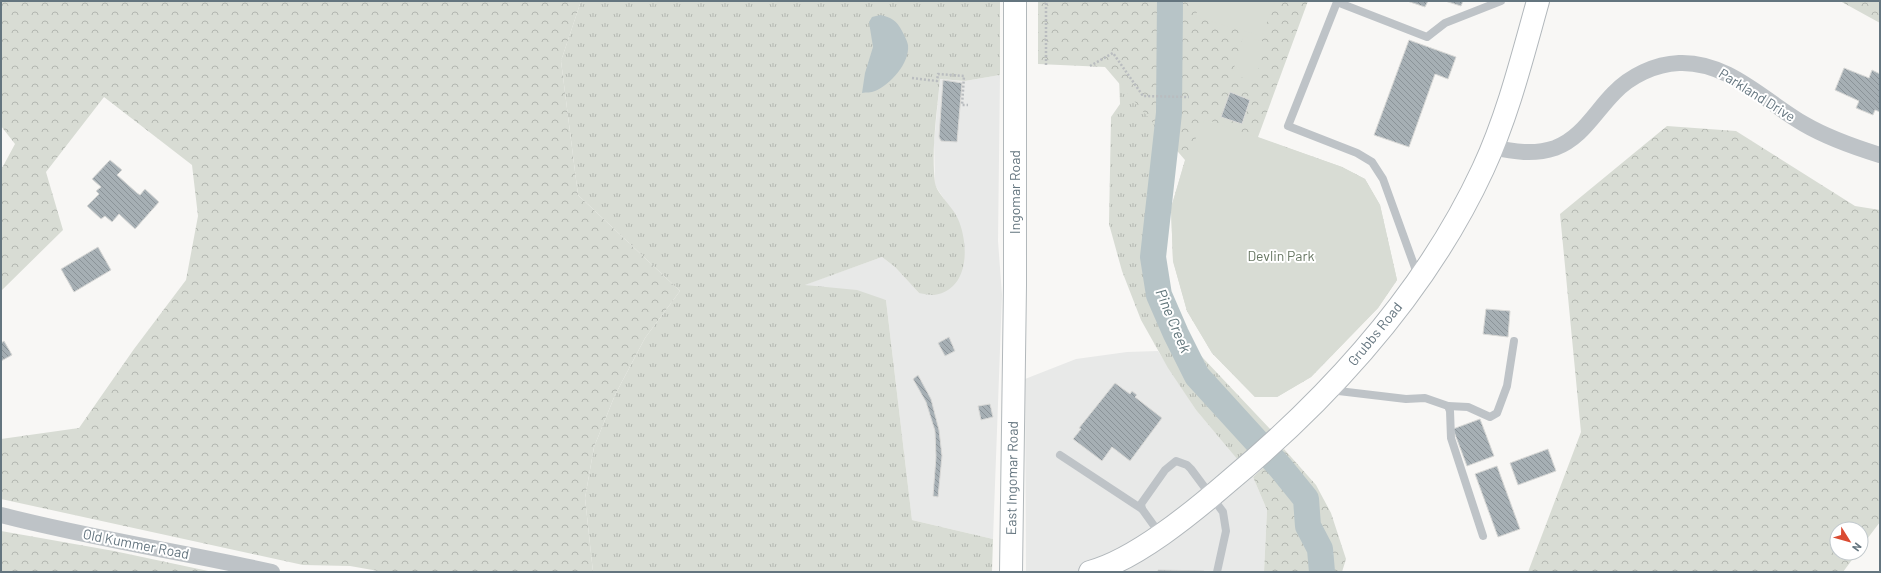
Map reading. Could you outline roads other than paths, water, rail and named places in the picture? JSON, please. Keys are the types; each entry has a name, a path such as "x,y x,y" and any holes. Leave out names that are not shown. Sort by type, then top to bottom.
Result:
{"street":[{"name":"Ingomar Road","path":"1014,384 1015,1"},
{"name":"Grubbs Road","path":"1090,572 1126,561 1210,497 1247,466 1328,390 1374,336 1419,278 1458,217 1492,147 1519,68 1538,1"},
{"name":"Parkland Drive","path":"1492,147 1524,152 1536,152 1556,147 1576,136 1613,93 1630,79 1645,71 1678,63 1695,64 1720,70 1781,110 1819,132 1838,141 1880,155"},
{"name":"East Ingomar Road","path":"1011,572 1014,384"},
{"name":"Old Kummer Road","path":"1,515 85,534 206,557 272,572"}],"lane":[{"path":"1419,278 1383,179 1372,162 1357,154 1288,126 1335,2 1427,37 1444,23 1486,4 1501,1"},
{"path":"1328,390 1406,399 1425,398 1448,406 1468,407 1490,417 1497,413 1507,386 1514,341"},
{"path":"1448,406 1450,411 1451,438 1483,536"},
{"path":"1060,455 1142,509 1160,534"},
{"path":"1142,509 1142,500 1165,470 1176,461 1187,465 1223,512 1226,531 1217,572"}],"waterway":[{"name":"Pine Creek","path":"1170,1 1169,113 1153,257 1159,295 1197,376 1280,467 1306,499 1308,526 1320,549 1322,572"}],"park label":[{"name":"Devlin Park","path":"1281,256"}]}
